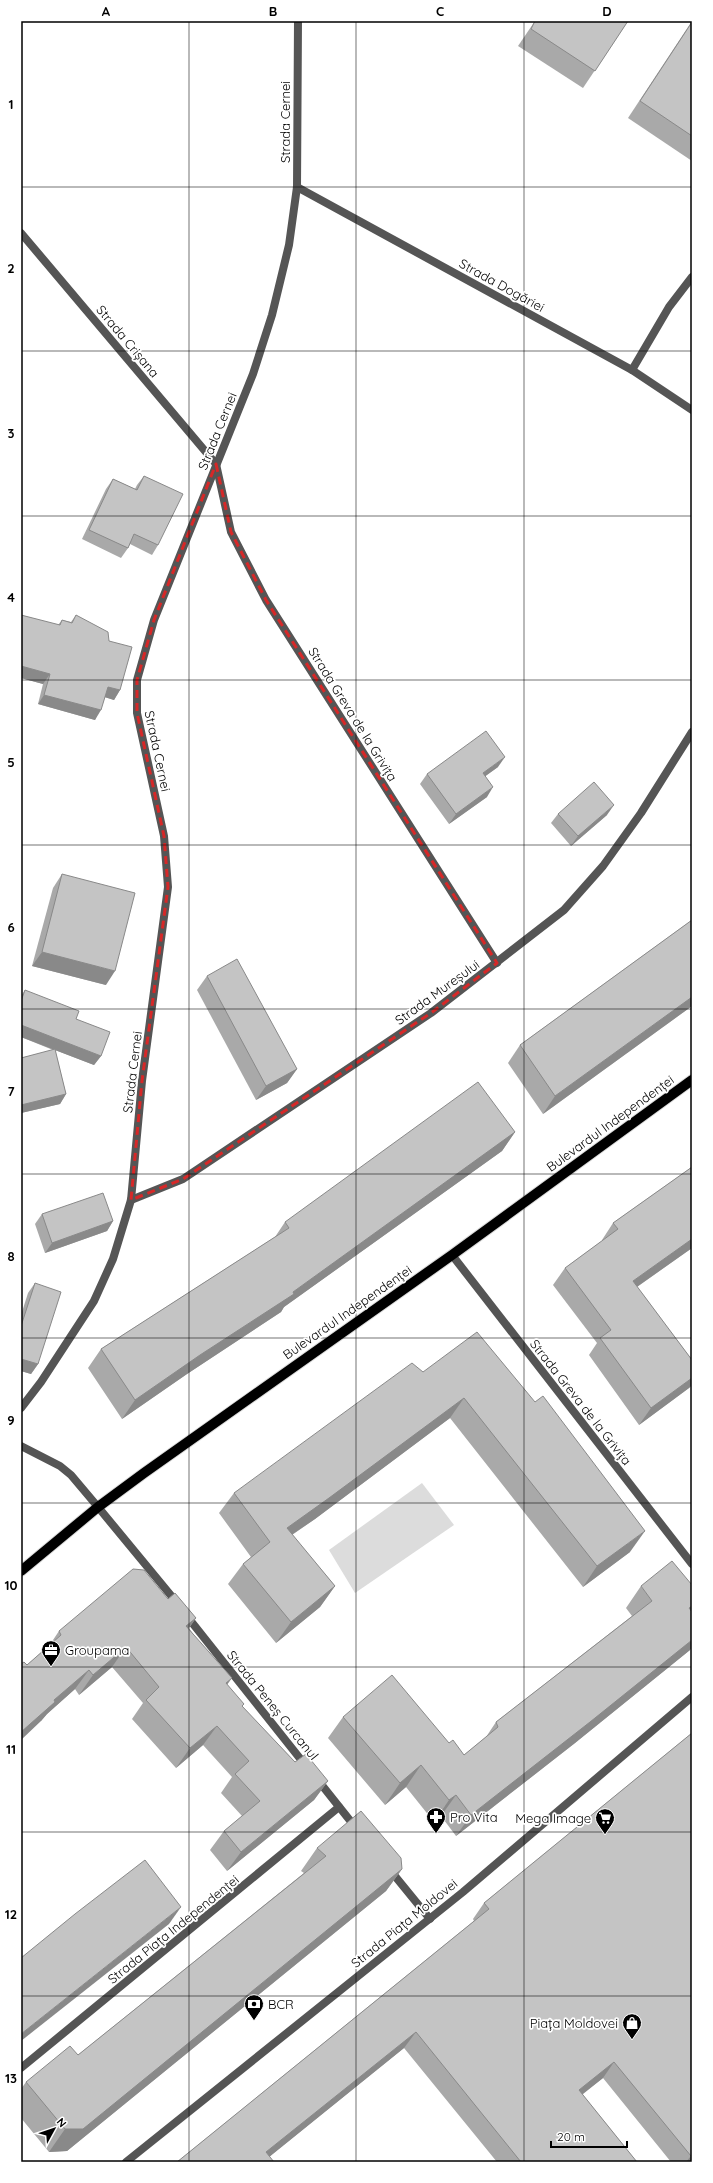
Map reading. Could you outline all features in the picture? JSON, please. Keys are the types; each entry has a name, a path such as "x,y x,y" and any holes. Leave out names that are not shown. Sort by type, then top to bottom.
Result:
{"main road":[{"name":"Bulevardul Independenței","path":"21,1570 98,1507 452,1255 692,1080"}],"street":[{"name":"Strada Cernei","path":"21,1408 41,1382 94,1301 113,1259 131,1200 142,1081 168,887 164,836 137,713 137,680 154,620 253,374 272,315 289,245 296,187 298,21"},
{"name":"Strada Dogăriei","path":"296,187 632,370 692,410"},
{"name":"Strada Crișana","path":"21,233 216,464"},
{"path":"632,370 669,307 692,277"},
{"name":"Strada Greva de la Grivița","path":"216,464 231,532 266,600 497,963"},
{"name":"Strada Mureșului","path":"131,1200 183,1179 431,1013 564,910 603,866 641,813 692,732"},
{"name":"Strada Greva de la Grivița","path":"452,1255 692,1564"},
{"path":"21,1446 60,1466 71,1475 98,1507"},
{"name":"Strada Peneș Curcanul","path":"98,1507 132,1547 363,1837"},
{"name":"Strada Piața Moldovei","path":"126,2162 430,1919 692,1697"},
{"name":"Strada Piața Independenței","path":"21,2068 340,1807"},
{"path":"382,1861 430,1919"}],"highlighted area":[{"path":"216,464 231,532 266,600 497,963 431,1013 183,1179 131,1200 142,1081 168,887 164,836 137,713 137,680 154,620"}],"shaded area":[{"path":"422,1483 454,1525 355,1593 329,1550"}],"building":[{"path":"535,21 628,21 595,71 531,29"},
{"path":"692,22 692,136 640,101"},
{"path":"144,476 183,494 158,545 134,534 128,548 89,530 113,479 137,490"},
{"path":"21,615 60,625 62,620 72,623 76,615 108,632 109,641 132,647 120,690 108,687 101,710 44,695 50,674 21,666"},
{"path":"486,731 505,757 483,773 493,787 456,814 427,774"},
{"path":"594,782 614,805 578,836 558,814"},
{"path":"62,874 135,893 115,971 42,952"},
{"path":"692,920 692,997 555,1096 520,1045"},
{"path":"237,959 297,1069 266,1086 207,976"},
{"path":"25,990 79,1011 76,1019 110,1032 101,1056 21,1025 21,1001"},
{"path":"55,1049 66,1094 21,1105 21,1058"},
{"path":"478,1082 515,1132 293,1292 294,1294 200,1355 135,1400 101,1349 289,1228 285,1222"},
{"path":"692,1167 692,1239 633,1281 692,1360 692,1378 651,1408 600,1338 611,1330 565,1268 618,1229 613,1223"},
{"path":"103,1193 113,1221 52,1243 42,1214"},
{"path":"35,1283 61,1292 38,1364 21,1359 21,1326"},
{"path":"477,1332 535,1402 543,1396 645,1531 597,1566 464,1398 287,1528 335,1586 291,1622 243,1564 270,1542 234,1493 412,1363 423,1372"},
{"path":"672,1561 692,1585 692,1606 689,1608 692,1612 692,1640 471,1815 456,1795 449,1800 421,1765 400,1783 343,1717 392,1675 449,1743 453,1740 464,1755 498,1727 496,1722 652,1601 641,1586"},
{"path":"133,1569 144,1570 168,1599 175,1593 196,1618 186,1626 232,1678 226,1683 244,1704 242,1706 295,1762 306,1754 328,1781 241,1852 224,1831 260,1801 235,1774 249,1761 217,1726 190,1748 146,1700 159,1687 126,1647 93,1675 89,1670 54,1700 55,1702 21,1732 21,1664 24,1662 27,1665 61,1635 59,1631"},
{"path":"692,1733 691,2156 614,2062 579,2090 637,2162 521,2162 416,2032 266,2152 274,2162 177,2162 489,1909 484,1903"},
{"path":"361,1811 401,1858 402,1869 83,2129 65,2129 26,2082 70,2046 78,2055 326,1856 317,1848"},
{"path":"145,1860 181,1907 21,2034 21,1958"}],"place":[{"name":"Groupama","path":"51,1667"},
{"name":"Pro Vita","path":"436,1834"},
{"name":"Mega Image","path":"605,1835"},
{"name":"BCR","path":"254,2021"},
{"name":"Piața Moldovei","path":"632,2040"}]}
